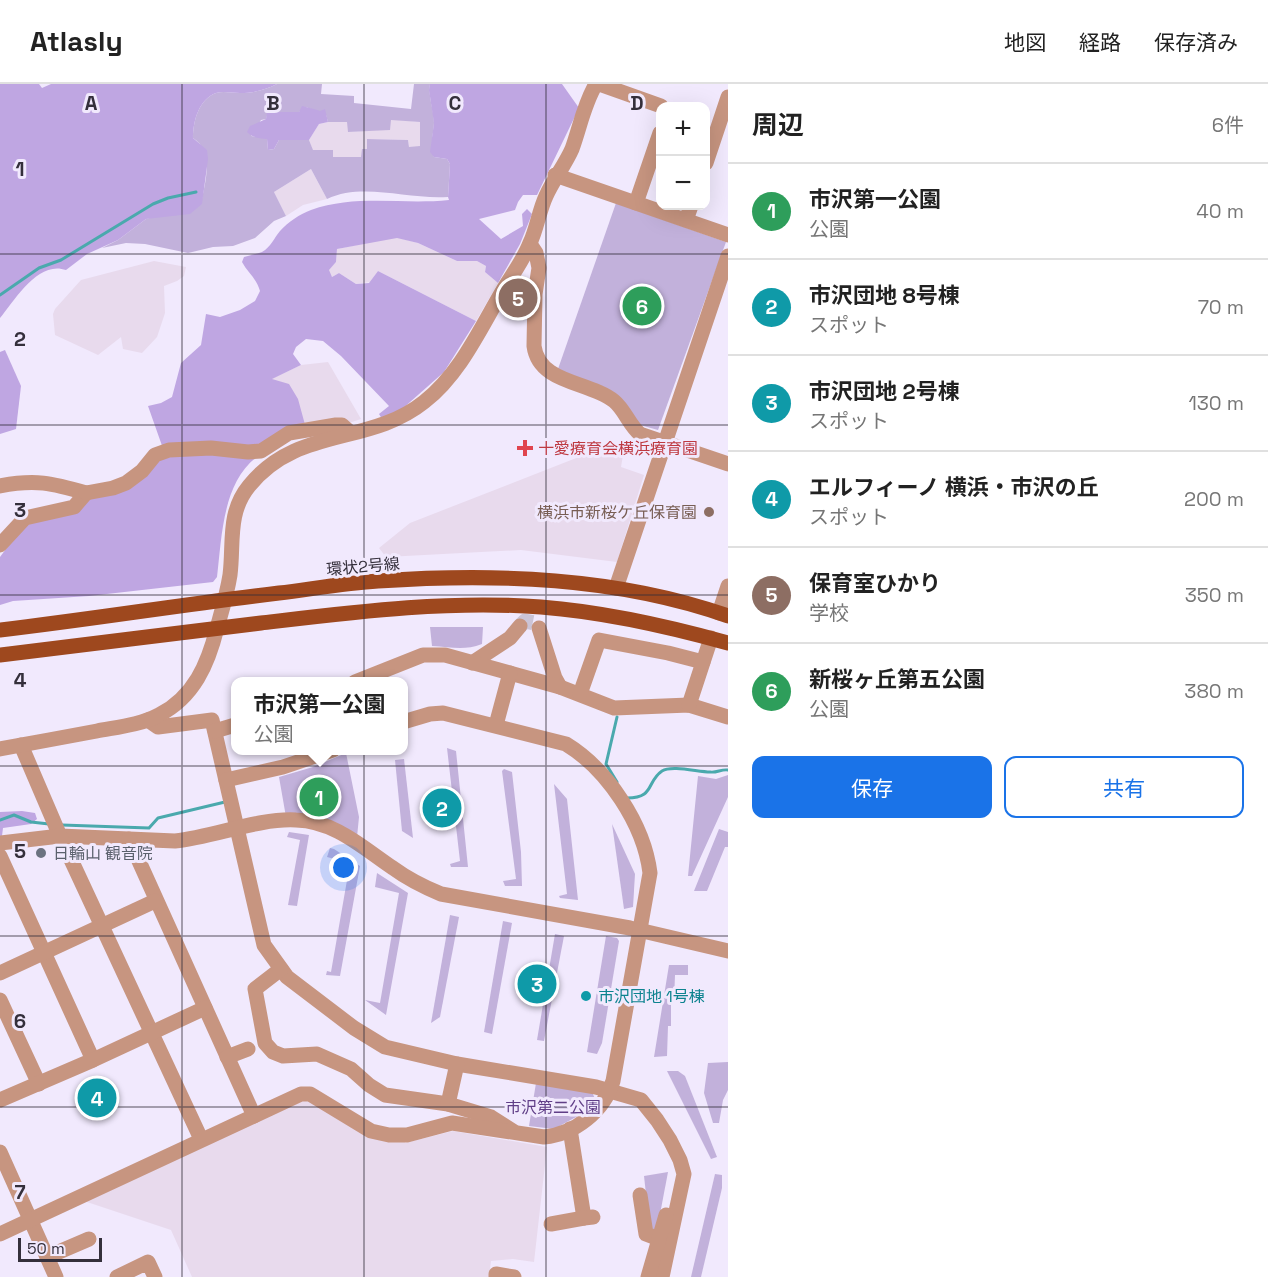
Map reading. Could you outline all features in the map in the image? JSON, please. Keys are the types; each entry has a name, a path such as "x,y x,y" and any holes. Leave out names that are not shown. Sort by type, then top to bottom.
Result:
{"main road":[{"name":"環状2号線","path":"0,630 377,581 473,578 547,580 616,588 666,598 724,614"},
{"path":"0,655 376,610 468,604 542,607 605,615 728,643"}],"street":[{"path":"0,749 148,720 176,704 195,684 212,651 226,599 234,515 248,487 264,469 281,456 297,448 397,419 435,393 465,354 530,244 544,199 571,151 597,84 656,104"},
{"path":"707,156 728,98"},
{"path":"636,203 656,145"},
{"path":"555,176 636,203 688,213 728,235"},
{"path":"530,244 536,253 539,268 535,294 535,357 542,366 554,374 614,401 633,429 640,434 728,464"},
{"path":"616,588 728,256"},
{"path":"0,486 22,482 50,482 86,493 126,483 142,471 154,456 169,450 211,448 248,453 261,451 289,433 342,425 351,433"},
{"path":"0,544 6,535 25,518 74,507 86,493"},
{"path":"724,614 728,586"},
{"path":"472,663 510,638 520,627"},
{"path":"539,627 560,687"},
{"path":"690,705 711,638"},
{"path":"580,694 599,640 703,662"},
{"path":"365,677 423,655 445,656 560,687 614,708 690,705 728,717"},
{"path":"496,725 510,673"},
{"path":"0,1234 302,1094 310,1094 370,1131 388,1135 406,1135 452,1124 544,1137 556,1136 583,1123 607,1099 650,873 648,854 640,832 603,775 583,754 566,744 443,713 408,721"},
{"path":"148,720 158,727 231,725"},
{"path":"213,725 264,945 287,977 385,1047 457,1064 610,1090 641,1100 657,1120 680,1160 684,1174 662,1277"},
{"path":"21,745 60,837 201,1139"},
{"path":"226,780 283,767 318,755"},
{"path":"0,843 60,837 175,841 286,820 298,820 314,823 348,837 415,882 441,894 640,930 728,951"},
{"path":"129,839 155,901 254,1116"},
{"path":"0,856 93,1060"},
{"path":"0,973 155,901"},
{"path":"227,1057 259,1048 265,1043 255,989 281,969"},
{"path":"0,1000 39,1084"},
{"path":"0,1100 205,1008"},
{"path":"259,1048 283,1056 317,1054 351,1069 385,1095 448,1104 491,1117 514,1132"},
{"path":"448,1104 457,1064"},
{"path":"551,1224 589,1218 570,1129"},
{"path":"0,1152 56,1277"},
{"path":"648,1277 680,1160"},
{"path":"640,1195 646,1234 659,1239"},
{"path":"47,1257 89,1239"},
{"path":"117,1277 148,1262 155,1277"},
{"path":"496,1277 496,1275 507,1275 514,1277"}],"shaded area":[{"path":"0,84 39,84 42,88 51,84 277,84 250,92 216,93 201,105 194,125 193,138 207,150 208,159 202,204 190,214 146,219 118,240 87,254 66,270 56,268 37,276 20,292 0,318"},
{"path":"430,84 562,84 579,108 537,195 523,195 515,210 479,219 501,239 523,226 522,214 527,209 532,214 520,244 498,283 485,272 486,266 477,261 457,261 418,243 397,238 337,249 336,262 329,270 332,277 339,273 356,284 369,283 378,271 476,321 444,372 401,410 382,419 379,414 389,406 341,356 323,341 306,339 296,347 293,354 301,365 272,379 289,384 298,399 307,432 261,454 238,478 226,510 217,577 213,582 89,596 13,601 0,605 0,557 20,530 31,521 166,457 148,406 172,397 181,363 201,345 206,314 220,317 240,310 255,301 260,291 242,262 244,257 265,250 283,228 298,216 328,205 362,201 449,200 450,164 447,159 434,157 430,152 434,123"},
{"path":"302,106 320,111 325,109 328,122 319,124 309,140 279,140 274,149 268,150 267,139 254,137 247,132 250,126 266,119 267,112 299,112"},
{"path":"390,119 420,122 420,147 409,147 408,140 367,139 367,149 361,157 333,157 333,150 313,151 309,140 319,124 348,122 348,132 390,129"},
{"path":"311,169 327,199 303,205 286,216 274,192"},
{"path":"396,237 418,243 457,261 477,261 486,266 485,272 498,283 476,321 378,271 370,282 356,284 339,273 332,277 328,270 336,262 337,249"},
{"path":"154,261 186,267 184,276 164,286 165,313 157,337 142,353 123,349 121,337 98,355 55,335 53,314 55,309 81,280"},
{"path":"5,350 21,386 16,429 0,434 0,352"},
{"path":"328,362 361,419 346,424 306,429 271,379 301,365"},
{"path":"625,443 621,467 644,475 617,562 521,550 386,557 379,548 410,523 612,444"},
{"path":"0,812 35,813 37,819 31,824 3,828 0,837"},
{"path":"305,1098 405,1141 405,1143 453,1131 547,1147 534,1262 513,1259 491,1261 489,1277 192,1277 171,1230 81,1200"}],"green space":[{"path":"277,84 322,84 321,94 354,96 354,103 411,109 414,84 430,84 434,123 433,151 434,157 447,159 450,164 448,197 356,192 327,199 311,169 274,192 286,216 274,221 255,238 233,246 213,247 188,253 145,244 126,243 102,248 118,240 146,219 201,204 207,168 206,159 200,144 193,138 198,111 205,100 216,93 259,91","holes":["306,107 326,115 328,122 347,122 348,132 390,130 391,120 420,122 420,146 409,147 408,140 367,139 367,149 362,149 361,157 333,157 333,150 313,150 309,140 279,140 274,149 268,150 267,138 251,136 261,120 266,119 268,112 299,112"]},
{"path":"616,203 726,242 658,430 640,425 558,369"},
{"path":"430,627 483,627 482,644 463,648 432,646"},
{"path":"447,748 456,751 468,867 451,867 450,864 460,861"},
{"path":"346,755 359,817 357,837 286,817 279,777"},
{"path":"404,759 413,838 402,831 395,760"},
{"path":"504,769 512,772 521,852 522,886 505,886 503,881 516,879 502,771"},
{"path":"728,775 728,797 692,876 688,876 698,776 716,779"},
{"path":"554,784 567,799 578,900 559,896 567,894"},
{"path":"612,824 635,874 633,907 624,909"},
{"path":"719,829 728,832 728,847 725,847 707,891 694,891"},
{"path":"289,832 309,835 297,906 288,905 300,840 287,837"},
{"path":"330,848 360,866 340,976 326,975 327,971 331,972 350,863 327,857"},
{"path":"377,873 408,893 386,1015 365,1000 380,1003 399,893 375,887"},
{"path":"450,915 459,917 440,1017 431,1023"},
{"path":"503,921 512,923 492,1034 484,1032"},
{"path":"555,934 564,936 544,1041 537,1040"},
{"path":"606,936 617,938 619,941 602,1043 597,1054 587,1052"},
{"path":"669,965 688,965 688,975 675,975 674,1001 671,1002 671,1026 668,1026 667,1056 654,1057"},
{"path":"728,1062 728,1090 723,1100 719,1123 713,1123 704,1093 708,1063"},
{"path":"667,1071 678,1071 685,1076 717,1157 711,1159"},
{"name":"市沢第二公園","path":"536,1083 592,1092 596,1101 587,1111 554,1129 529,1126"},
{"path":"668,1172 657,1230 650,1230 644,1176"},
{"path":"715,1174 722,1175 722,1188 701,1277 691,1277"}],"waterway":[{"path":"0,295 39,268 61,260 153,204 196,192"},
{"path":"617,717 606,764 617,782"},
{"path":"627,798 642,795 657,775 666,769 712,772 728,770"},
{"path":"62,825 149,828 158,818 225,802"},
{"path":"0,820 14,815 31,822 49,824"}],"tunnel":[{"path":"520,626 525,621 535,623 539,628"}],"place":[{"name":"保育室ひかり","path":"518,298"},
{"name":"新桜ヶ丘第五公園","path":"642,306"},
{"name":"十愛療育会横浜療育園","path":"525,448"},
{"name":"横浜市新桜ケ丘保育園","path":"709,512"},
{"name":"市沢第一公園","path":"319,797"},
{"name":"市沢団地 8号棟","path":"442,808"},
{"name":"日輪山 観音院","path":"41,853"},
{"name":"市沢団地 2号棟","path":"537,984"},
{"name":"市沢団地 1号棟","path":"586,996"},
{"name":"エルフィーノ 横浜・市沢の丘","path":"97,1098"}]}
